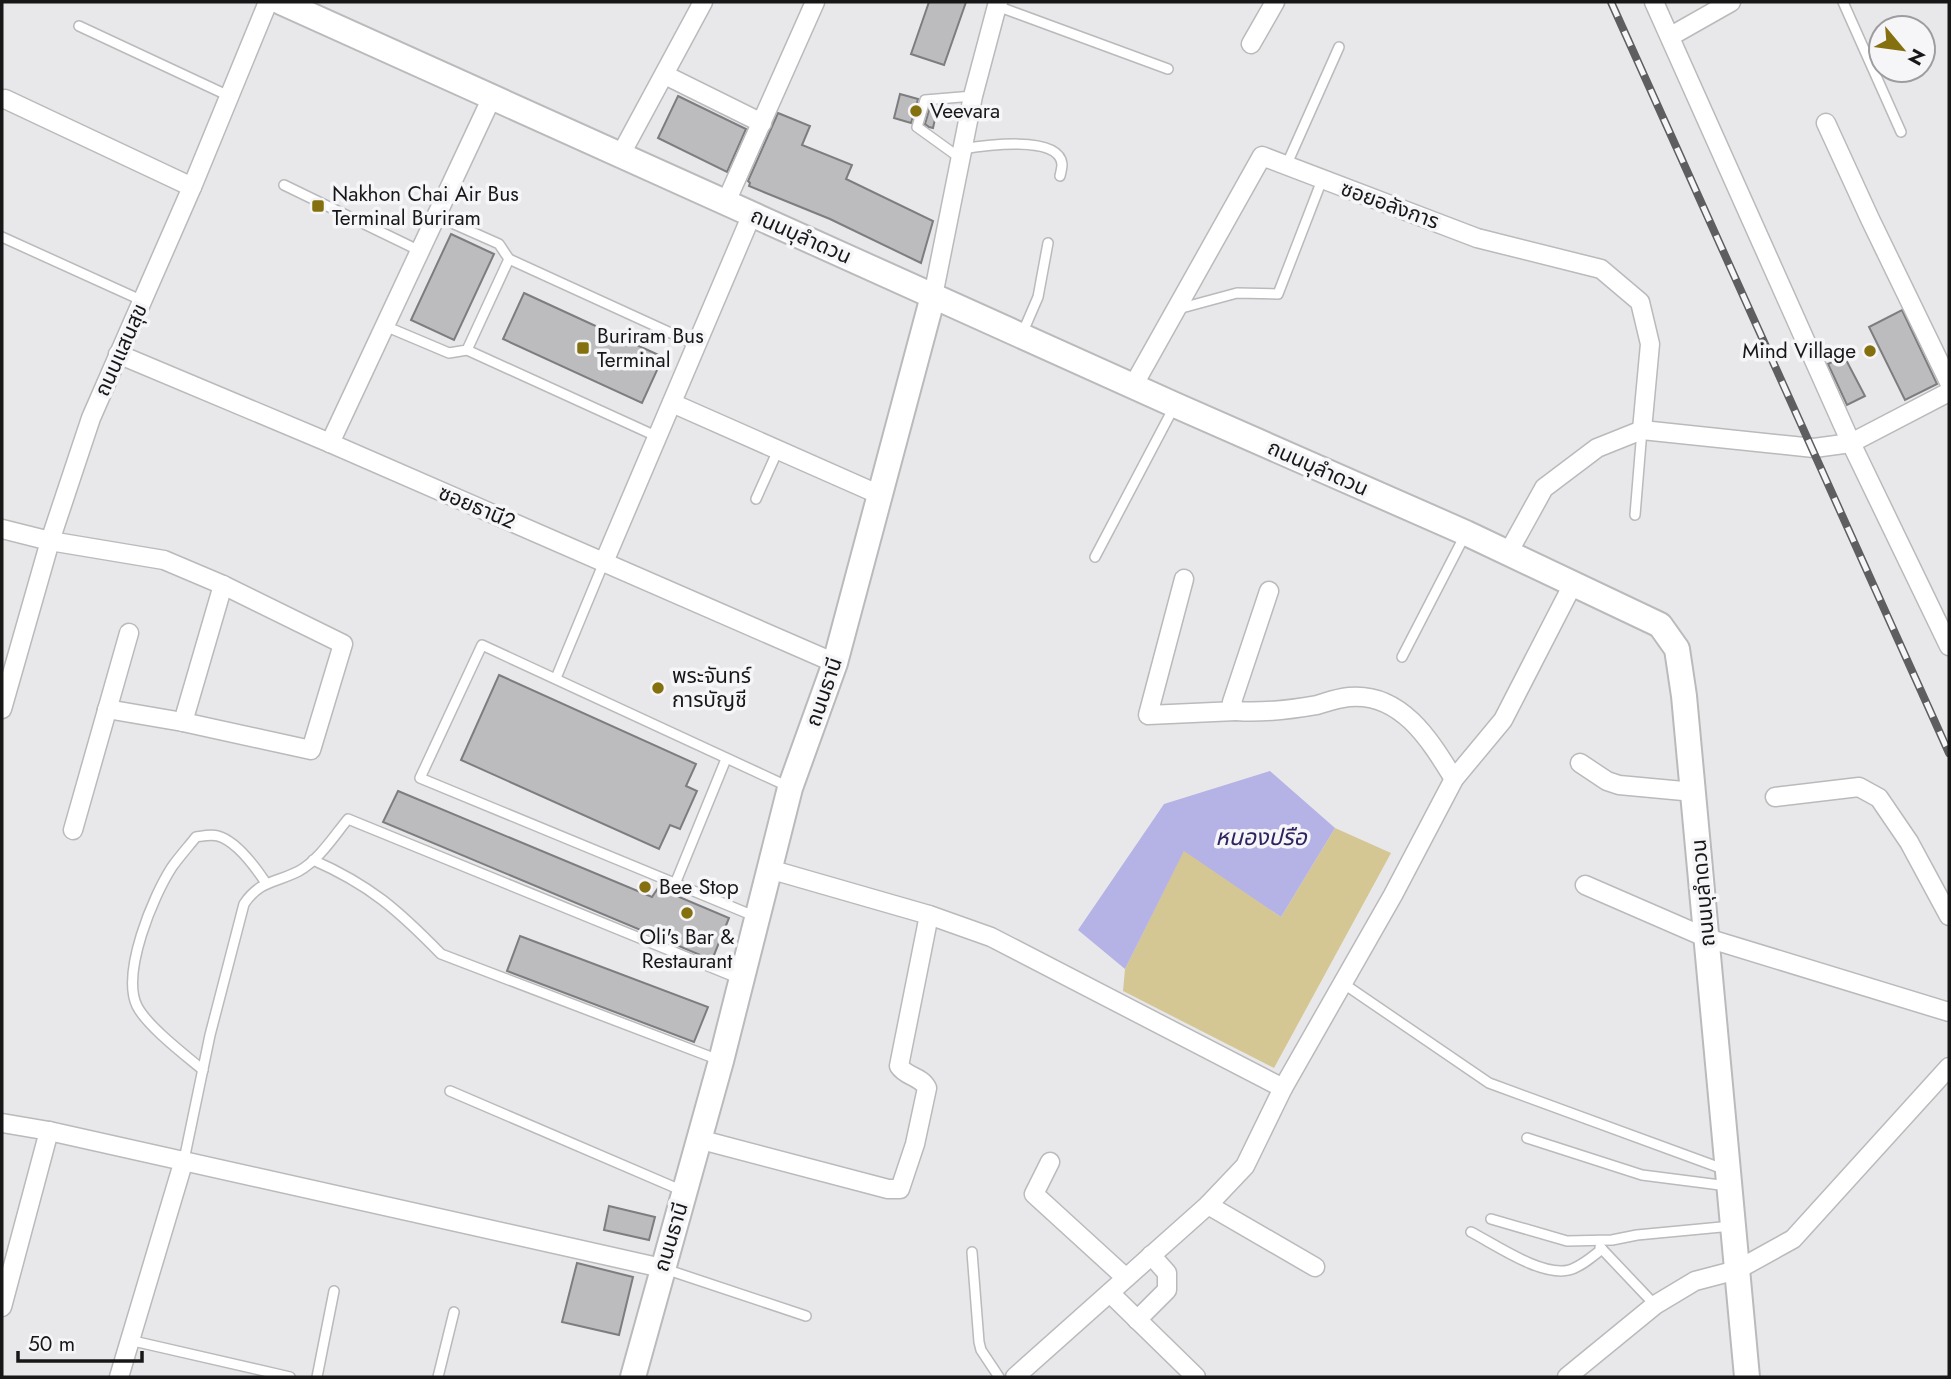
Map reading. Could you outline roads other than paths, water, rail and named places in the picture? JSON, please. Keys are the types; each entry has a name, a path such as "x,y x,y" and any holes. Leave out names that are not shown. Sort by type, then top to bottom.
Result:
{"street":[{"name":"ถนนแสนสุข","path":"2,709 50,541 91,418 192,187 268,2"},
{"name":"ถนนบุลำดวน","path":"281,2 1466,534 1660,625 1677,649 1684,696 1747,1377"},
{"path":"621,154 703,2"},
{"path":"726,202 815,2"},
{"path":"1251,44 1275,2"},
{"path":"1654,2 1851,443 1947,635"},
{"path":"1671,36 1731,2"},
{"name":"ถนนธานี","path":"633,1377 721,1061 790,788 835,663 933,296 973,96 997,4"},
{"path":"664,75 762,123"},
{"path":"330,443 492,97"},
{"path":"5,99 192,187"},
{"path":"1826,123 1949,383"},
{"name":"ซอยอลังการ","path":"1133,386 1262,156 1477,238 1601,270 1640,302 1650,344 1642,430"},
{"path":"604,562 752,214"},
{"name":"ซอยธานี2","path":"118,354 330,443 835,663"},
{"path":"1508,553 1544,488 1597,448 1642,430 1814,448 1851,443 1949,392"},
{"path":"672,403 880,495"},
{"path":"2,529 50,541 163,560 223,584 342,644 311,750 183,722 107,709"},
{"path":"1184,579 1148,715 1236,711 1265,714 1350,697 1377,700 1398,708 1429,739 1454,779"},
{"path":"183,722 223,584"},
{"path":"1015,1377 1208,1205 1245,1166 1283,1088 1344,984 1454,779 1503,720 1573,584"},
{"path":"1236,711 1232,702 1269,591"},
{"path":"73,830 129,633"},
{"path":"1580,763 1607,781 1619,785 1694,792"},
{"path":"1775,797 1859,787 1868,790 1879,798 1909,842 1949,916"},
{"path":"769,869 929,915 992,937 1283,1088"},
{"path":"1585,886 1707,938 1949,1012"},
{"path":"698,1139 888,1189 900,1189 915,1144 928,1088 925,1083 902,1072 899,1066 929,915"},
{"path":"1567,1377 1655,1305 1695,1281 1737,1270 1793,1239 1949,1067"},
{"path":"2,1123 184,1160 662,1268"},
{"path":"2,1307 49,1131"},
{"path":"119,1377 184,1160"},
{"path":"1051,1162 1034,1194 1126,1278"},
{"path":"1208,1205 1315,1267"},
{"path":"1137,1320 1167,1290 1167,1273 1151,1255"},
{"path":"1110,1293 1195,1377"}],"lane":[{"path":"1843,2 1901,132"},
{"path":"997,4 1168,69"},
{"path":"79,26 229,96"},
{"path":"1286,166 1339,47"},
{"path":"973,96 925,100 917,127 961,154 998,144 1025,144 1042,148 1058,156 1062,163 1060,176"},
{"path":"1177,310 1237,293 1278,294 1322,180"},
{"path":"284,185 420,251"},
{"path":"436,216 499,244 509,259 697,345"},
{"path":"2,237 143,301"},
{"path":"1022,336 1038,297 1048,243"},
{"path":"467,350 509,259"},
{"path":"385,326 449,354 467,350 658,437"},
{"path":"1095,557 1175,405"},
{"path":"1635,515 1642,430"},
{"path":"756,499 779,450"},
{"path":"1402,657 1466,534"},
{"path":"555,678 604,562"},
{"path":"757,917 420,778 482,645 790,788"},
{"path":"675,884 726,760"},
{"path":"184,1160 244,904 252,891 300,870 313,860 348,819 742,980"},
{"path":"203,1070 147,1019 136,1005 133,984 143,928 171,868 195,837 222,837 249,860 266,883"},
{"path":"313,860 374,892 408,920 441,954 721,1061"},
{"path":"1344,984 1489,1083 1729,1179"},
{"path":"450,1091 685,1192"},
{"path":"1527,1138 1642,1175 1729,1179"},
{"path":"1491,1219 1567,1241 1594,1241 1734,1226"},
{"path":"1471,1232 1541,1268 1559,1272 1572,1270 1602,1249"},
{"path":"1594,1241 1655,1305"},
{"path":"972,1252 979,1342 981,1350 999,1377"},
{"path":"662,1268 806,1315"},
{"path":"317,1377 334,1291"},
{"path":"438,1377 454,1312"},
{"path":"129,1340 290,1377"}],"water":[{"name":"หนองปรือ","path":"1270,771 1335,828 1281,917 1184,851 1125,969 1078,930 1164,804"}],"railway":[{"path":"1611,2 1949,753"}],"place":[{"name":"Veevara","path":"916,111"},
{"name":"Nakhon Chai Air Bus Terminal Buriram","path":"318,206"},
{"name":"Buriram Bus Terminal","path":"583,348"},
{"name":"Mind Village","path":"1870,351"},
{"name":"พระจันทร์ การบัญชี","path":"658,688"},
{"name":"Bee Stop","path":"645,887"},
{"name":"Oli's Bar & Restaurant","path":"687,913"}]}
